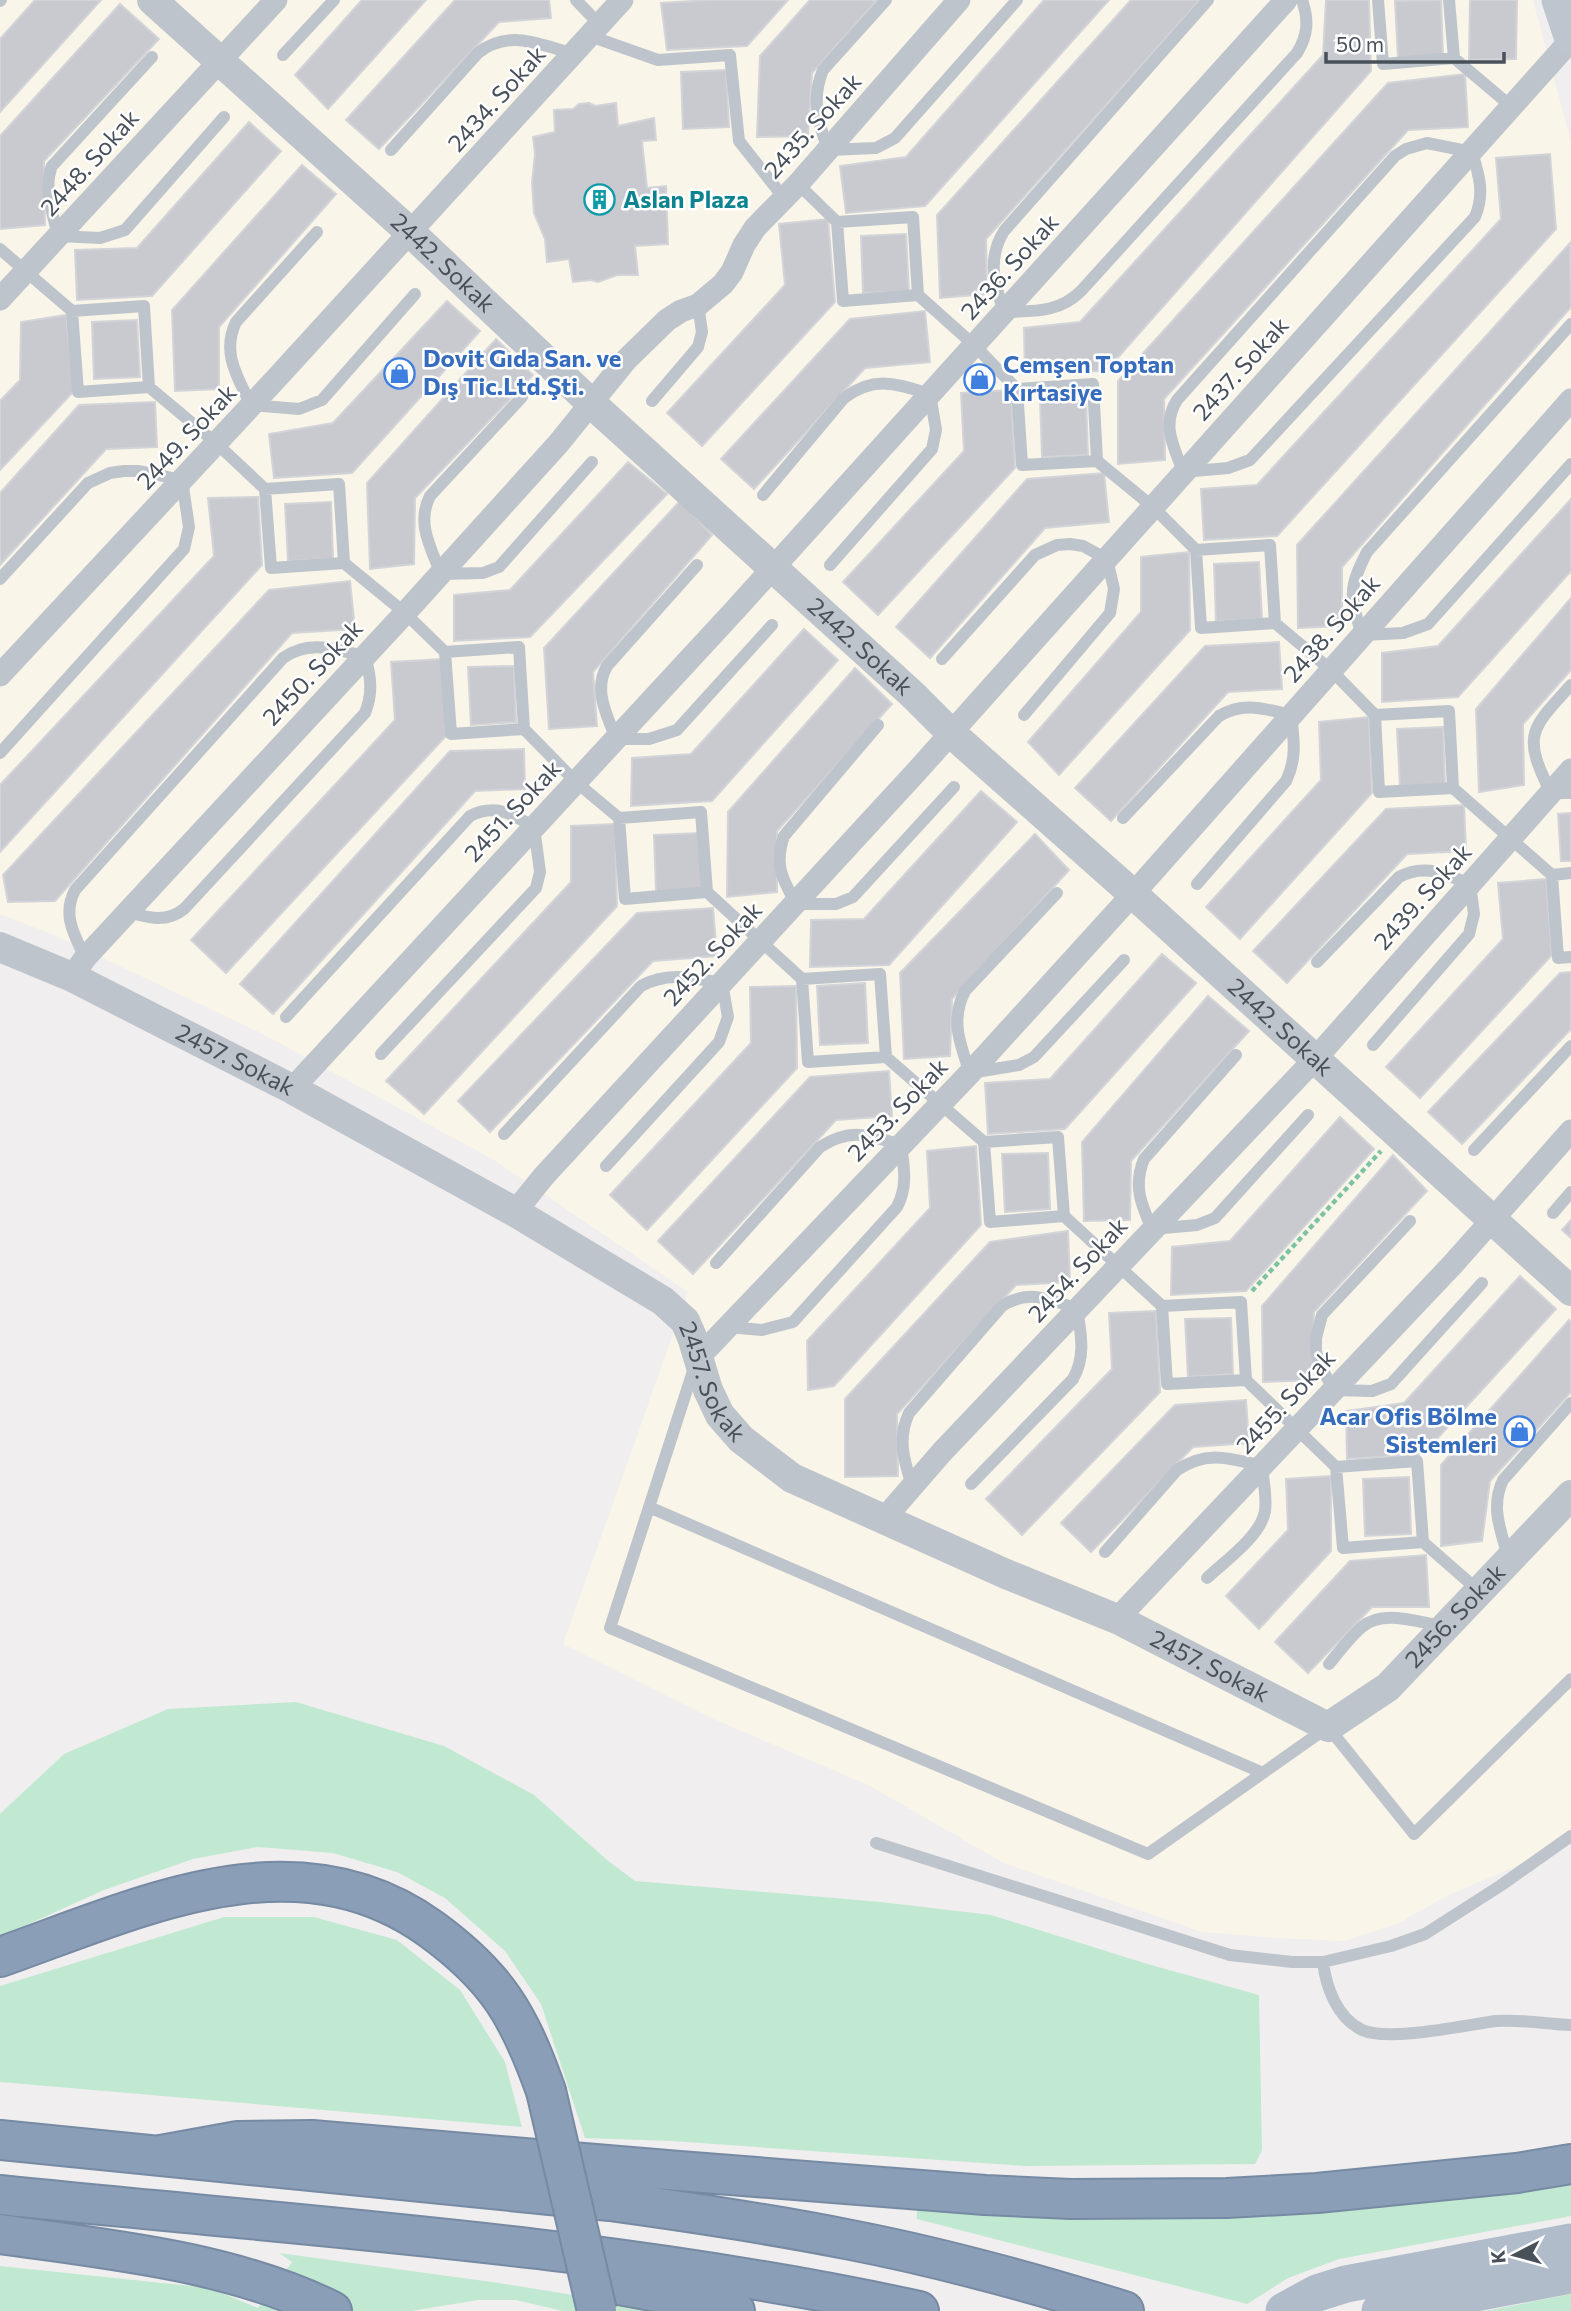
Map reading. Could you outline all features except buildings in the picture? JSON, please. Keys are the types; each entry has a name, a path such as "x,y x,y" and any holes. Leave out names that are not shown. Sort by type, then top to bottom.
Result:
{"highway":[{"path":"0,1957 171,1898 260,1881 297,1880 350,1890 385,1902 418,1920 468,1958 491,1981 508,2004 524,2036 546,2091 597,2311"},
{"path":"0,2140 610,2201 773,2226 933,2258 1124,2311"},
{"path":"161,2155 238,2141 312,2140 985,2195 1097,2199 1227,2198 1317,2193 1517,2173 1571,2164"},
{"path":"0,2195 611,2257 827,2292 919,2311"},
{"path":"375,2231 436,2252 501,2266 656,2291 705,2301 735,2311"},
{"path":"0,2234 209,2268 267,2284 332,2311"}],"main road":[{"path":"1558,0 1571,40"},
{"path":"1284,2311 1317,2293 1346,2284 1571,2242"},
{"path":"1380,2311 1571,2275"}],"street":[{"name":"2442. Sokak","path":"152,0 411,233 592,404 913,695 950,733 1133,894 1571,1291"},
{"name":"2448. Sokak","path":"0,299 276,0"},
{"name":"2434. Sokak","path":"411,233 622,0"},
{"name":"2435. Sokak","path":"592,404 626,360 667,320 698,305 723,284 755,228 828,150 959,0"},
{"name":"2436. Sokak","path":"773,568 1286,0"},
{"path":"1541,0 1559,28 1571,40"},
{"name":"2437. Sokak","path":"950,733 1571,40"},
{"name":"2449. Sokak","path":"0,676 411,233"},
{"name":"2438. Sokak","path":"1133,894 1571,400"},
{"name":"2450. Sokak","path":"78,967 441,574 592,404"},
{"name":"2451. Sokak","path":"292,1090 773,568"},
{"name":"2452. Sokak","path":"515,1212 543,1177 950,733"},
{"name":"2439. Sokak","path":"1315,1059 1510,839 1561,793 1571,770"},
{"name":"2453. Sokak","path":"697,1359 970,1073 1133,894"},
{"name":"2457. Sokak","path":"0,947 78,967 292,1090 515,1212 663,1301 685,1321 708,1390 720,1415 741,1439 792,1478 1006,1574 1117,1619 1328,1727"},
{"name":"2454. Sokak","path":"883,1520 1119,1264 1315,1059"},
{"name":"2455. Sokak","path":"1117,1619 1452,1264 1571,1131"},
{"name":"2456. Sokak","path":"1328,1727 1388,1686 1571,1494"}],"lane":[{"path":"283,55 334,0"},
{"path":"576,0 595,31 657,60 730,55 739,141 791,191 837,222 913,217 918,295 1017,388 1022,466 1097,461 1153,507 1196,550 1201,628 1275,623 1331,670 1375,715 1379,792 1453,788 1552,875 1558,958 1571,957"},
{"path":"886,0 823,70 818,81 817,120 828,150 867,150 895,138 1017,0"},
{"path":"1208,0 1004,231 996,246 992,269 994,284 1004,312 1054,309 1073,300 1297,53 1307,24 1302,0"},
{"path":"1378,0 1384,64 1454,58"},
{"path":"1449,0 1454,58 1512,107"},
{"path":"391,150 487,46 511,39 524,40 573,54"},
{"path":"152,57 52,166 48,181 58,236 100,238 125,230 224,117"},
{"path":"1427,142 1472,152 1482,188 1475,217 1250,460 1228,468 1183,472 1168,427 1170,413 1177,400 1395,156 1427,142"},
{"path":"837,222 843,301 918,295"},
{"path":"317,232 236,322 233,329 229,349 231,361 251,405 299,409 322,400 415,294"},
{"path":"0,249 72,311 78,392 149,387 216,443 265,489 271,568 344,563 405,613 445,652 451,734 524,729"},
{"path":"652,401 698,347 702,332 698,305"},
{"path":"72,311 144,306 149,387"},
{"path":"1571,324 1367,552 1354,577 1351,600 1362,635 1411,632 1437,618 1571,464"},
{"path":"764,495 844,398 855,390 867,385 892,383 930,394 936,430 935,440 927,457 830,565"},
{"path":"1017,388 1093,384 1097,461"},
{"path":"523,397 429,496 423,521 441,574 483,573 499,567 592,462"},
{"path":"0,579 88,483 110,473 124,471 139,471 182,480 188,527 184,549 0,753"},
{"path":"265,489 339,484 344,563"},
{"path":"942,659 1035,555 1056,545 1070,544 1083,546 1107,559 1114,589 1110,613 1024,715"},
{"path":"1196,550 1270,545 1275,623"},
{"path":"697,565 602,673 600,692 616,739 649,739 677,730 772,625"},
{"path":"78,967 68,916 75,890 283,659 292,652 312,646 365,656 371,683 365,713 184,909 172,917 162,919 127,912"},
{"path":"445,652 519,647 524,729 576,782 620,818 701,812 708,892 802,979 807,1062 886,1057 984,1142 990,1222 1064,1216"},
{"path":"1561,793 1536,764 1534,736 1539,720 1571,685"},
{"path":"1123,818 1219,716 1227,711 1255,706 1291,715 1295,751 1291,772 1286,781 1197,884"},
{"path":"1375,715 1449,711 1453,788"},
{"path":"878,726 784,836 780,846 779,867 781,877 796,904 836,904 853,897 954,787"},
{"path":"286,1017 470,816 486,809 497,809 508,812 534,827 540,872 536,888 381,1054"},
{"path":"620,818 625,899 708,892"},
{"path":"1317,962 1399,877 1424,869 1435,870 1470,884 1475,914 1469,934 1373,1045"},
{"path":"1552,875 1571,873"},
{"path":"1057,893 965,991 960,1000 957,1031 970,1073 1019,1065 1034,1057 1124,960"},
{"path":"802,979 880,974 886,1057"},
{"path":"504,1134 641,986 671,976 722,983 728,1017 719,1042 606,1166"},
{"path":"1474,1150 1571,1046"},
{"path":"1236,1055 1144,1159 1138,1177 1138,1190 1140,1202 1152,1229 1197,1225 1215,1218 1308,1115"},
{"path":"716,1263 820,1147 841,1136 864,1134 901,1145 905,1176 897,1206 793,1322 762,1330 728,1327"},
{"path":"984,1142 1058,1137 1064,1216 1163,1306 1167,1384 1246,1380"},
{"path":"1553,1213 1571,1192"},
{"path":"1410,1221 1322,1315 1316,1338 1316,1351 1319,1364 1334,1390 1373,1391 1391,1384 1482,1283"},
{"path":"912,1486 901,1443 909,1413 1002,1306 1031,1296 1043,1297 1077,1309 1082,1351 1073,1379 971,1484"},
{"path":"1163,1306 1241,1302 1246,1380 1336,1467 1343,1548 1423,1542"},
{"path":"697,1359 610,1628 1148,1854 1328,1727 1414,1834 1571,1679"},
{"path":"1510,1559 1497,1521 1499,1487 1571,1403"},
{"path":"1105,1552 1177,1470 1188,1463 1210,1456 1262,1466 1265,1504 1262,1521 1253,1535 1207,1578"},
{"path":"1336,1467 1417,1461 1423,1542 1479,1591"},
{"path":"649,1507 1263,1773"},
{"path":"1329,1664 1362,1626 1375,1620 1402,1619 1446,1626"},
{"path":"876,1843 1230,1955 1292,1962 1323,1962 1391,1946 1425,1934 1571,1836"},
{"path":"1323,1962 1329,1990 1345,2015 1362,2030 1379,2034 1434,2031 1499,2021 1571,2025"}],"path":[{"path":"1241,1302 1397,1133"}],"shaded area":[{"path":"0,0 1533,0 1571,142 1571,1842 1445,1897 1397,1924 1344,1941 1202,1932 1004,1863 868,1785 711,1718 563,1644 688,1292 494,1160 261,1033 54,935 0,914"}],"green space":[{"path":"296,1702 444,1746 534,1795 607,1860 635,1881 881,1902 991,1915 1144,1963 1259,1995 1262,2150 1255,2164 1024,2166 672,2141 585,2138 541,2004 505,1951 445,1898 397,1872 333,1853 258,1847 193,1859 104,1890 0,1937 0,1814 64,1754 168,1709"},
{"path":"224,1917 314,1917 397,1940 460,1990 505,2062 522,2127 0,2082 0,1986"},
{"path":"1571,2179 1571,2216 1339,2259 1288,2278 1247,2304 917,2219 917,2208 1249,2217 1491,2193"},
{"path":"279,2253 492,2282 674,2311 563,2311 516,2300 478,2300 411,2311 0,2311 0,2266 210,2288 258,2308 292,2262"},
{"path":"1571,2294 1571,2311 1485,2311"}],"place":[{"name":"Aslan Plaza","path":"600,200"},
{"name":"Dovit Gıda San. ve Dış Tic.Ltd.Şti.","path":"400,373"},
{"name":"Cemşen Toptan Kırtasiye","path":"980,379"},
{"name":"Acar Ofis Bölme Sistemleri","path":"1520,1431"}]}
